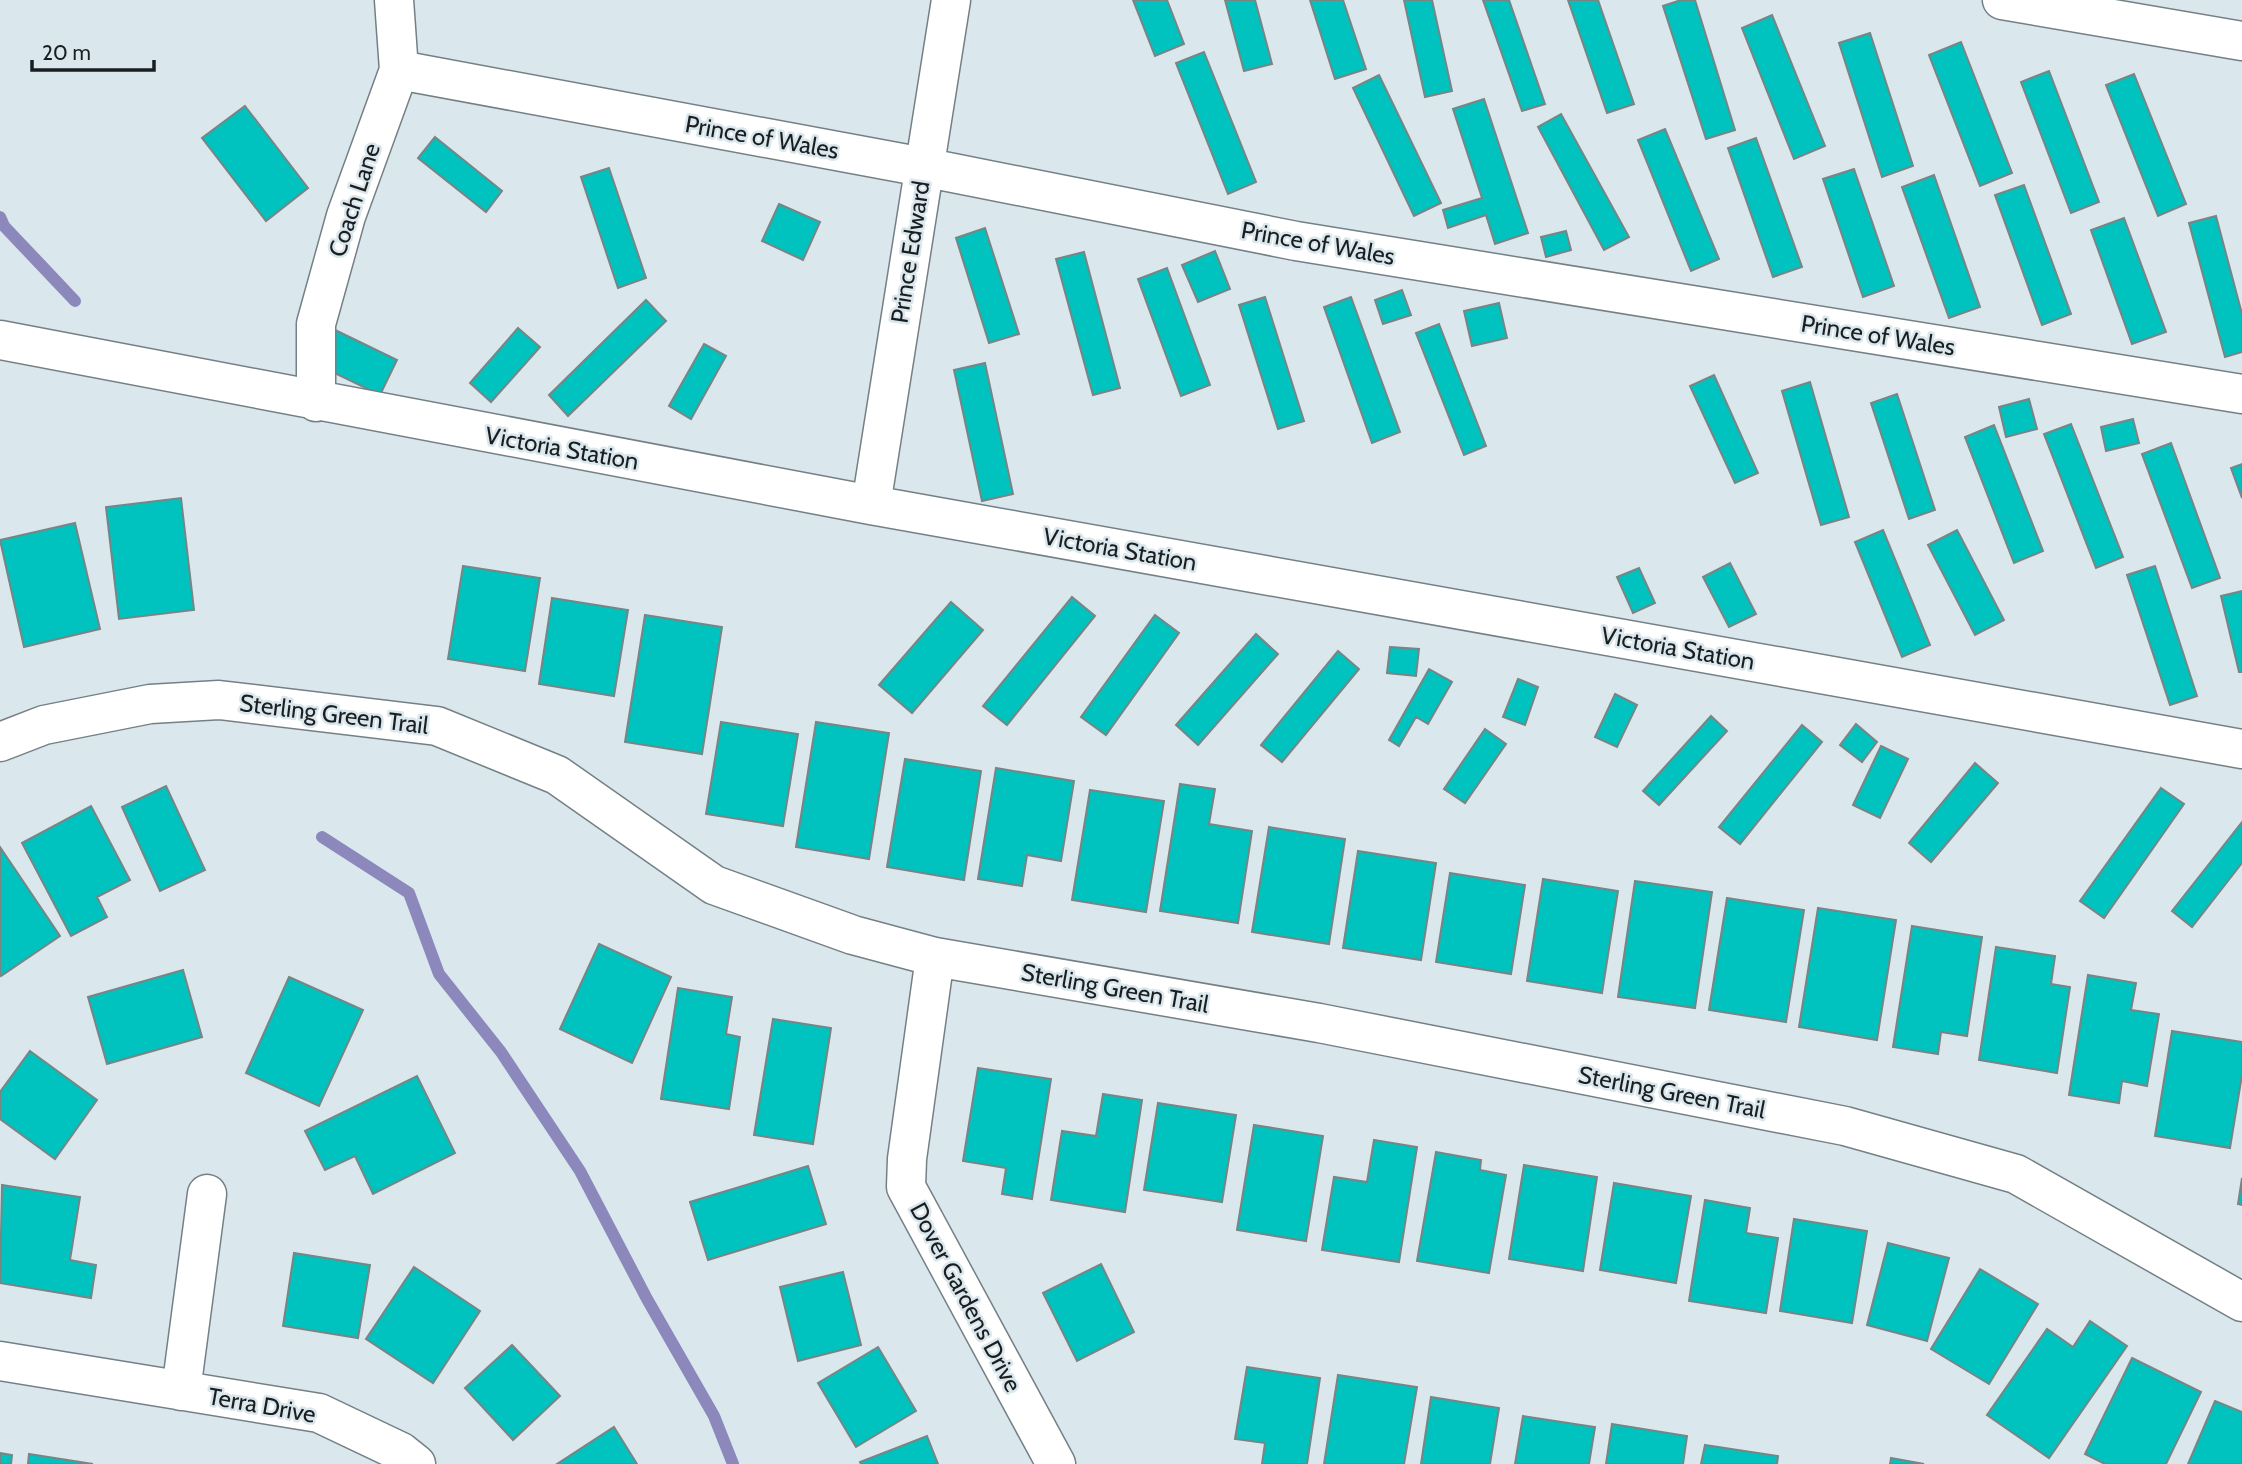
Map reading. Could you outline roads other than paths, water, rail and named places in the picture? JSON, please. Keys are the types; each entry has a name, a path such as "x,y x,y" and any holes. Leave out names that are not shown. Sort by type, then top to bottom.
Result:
{"street":[{"name":"Coach Lane","path":"316,402 316,324 346,216 399,70 394,0"},
{"name":"Prince Edward","path":"871,505 951,0"},
{"path":"2003,0 2242,41"},
{"name":"Prince of Wales","path":"399,70 923,167 1296,241 2242,394"},
{"name":"Victoria Station","path":"0,340 316,402 871,505 2242,749"},
{"name":"Sterling Green Trail","path":"0,741 44,725 150,704 219,700 437,726 557,775 714,885 853,935 935,957 1319,1023 1844,1126 2016,1174 2242,1302"},
{"name":"Dover Gardens Drive","path":"935,957 907,1160 906,1187 1056,1464"},
{"name":"Terra Drive","path":"181,1391 207,1194"},
{"name":"Terra Drive","path":"0,1361 319,1413 401,1452 415,1464"}],"waterway":[{"path":"0,217 4,226 75,301"},
{"path":"322,837 409,893 439,974 501,1052 580,1171 647,1299 714,1416 733,1464"}]}
